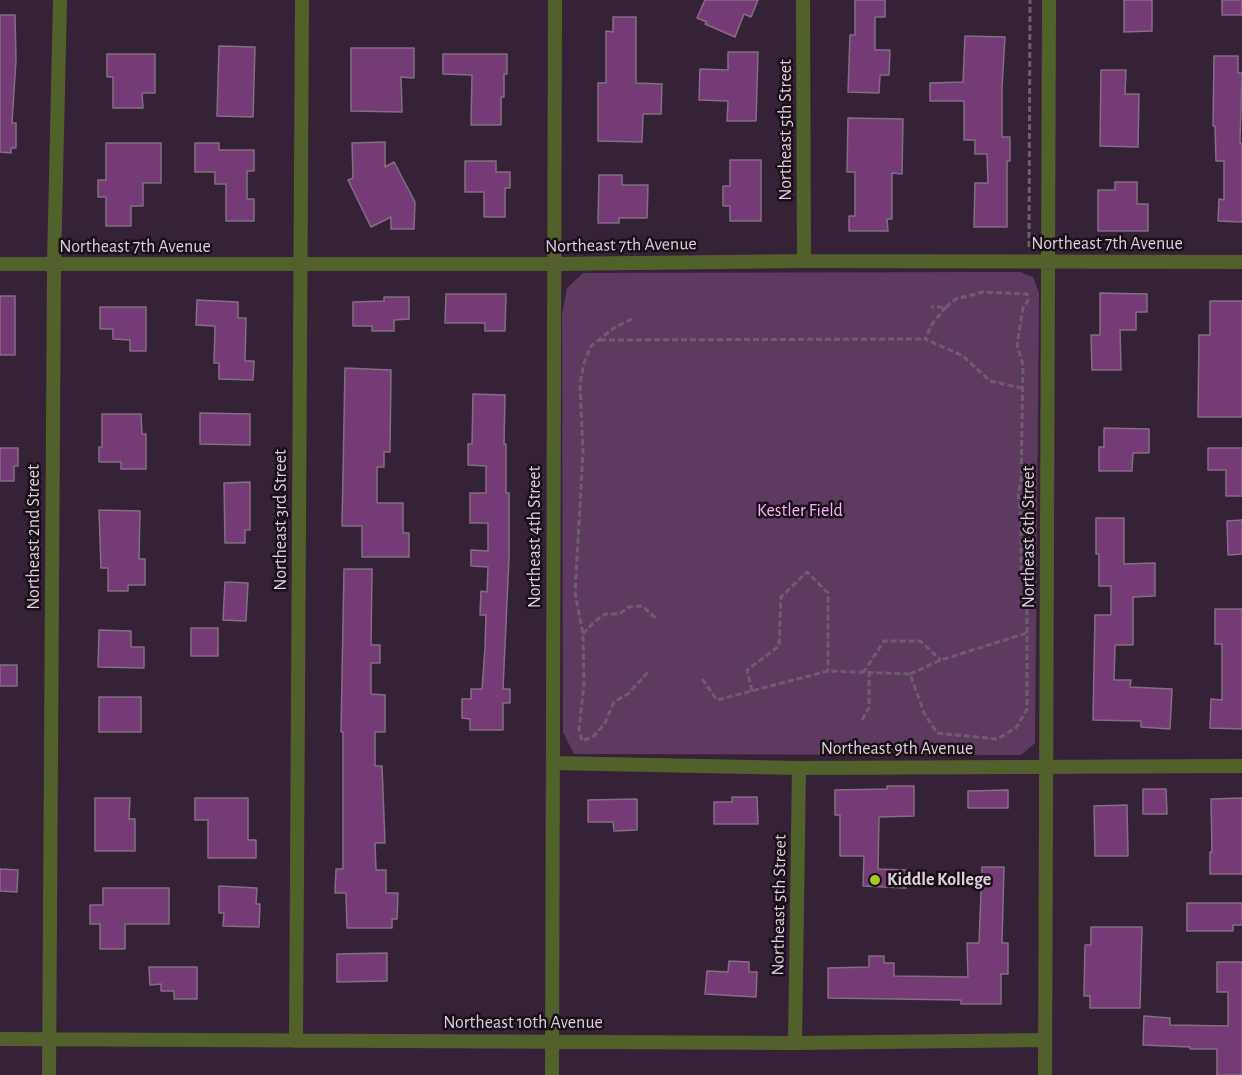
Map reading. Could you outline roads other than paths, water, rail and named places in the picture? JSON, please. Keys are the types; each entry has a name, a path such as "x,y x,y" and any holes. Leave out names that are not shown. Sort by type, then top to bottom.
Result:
{"street":[{"name":"Northeast 2nd Street","path":"49,1075 54,265 60,0"},
{"name":"Northeast 3rd Street","path":"296,1041 302,0"},
{"name":"Northeast 4th Street","path":"552,1075 555,0"},
{"name":"Northeast 5th Street","path":"803,0 804,261"},
{"name":"Northeast 6th Street","path":"1045,1075 1049,0"},
{"name":"Northeast 7th Avenue","path":"0,264 1242,262"},
{"name":"Northeast 9th Avenue","path":"553,763 799,768 1242,766"},
{"name":"Northeast 5th Street","path":"795,1043 799,768"},
{"name":"Northeast 10th Avenue","path":"0,1039 795,1043 1045,1040"}],"place":[{"name":"Kiddle Kollege","path":"875,880"}],"park label":[{"name":"Kestler Field","path":"800,511"}]}
